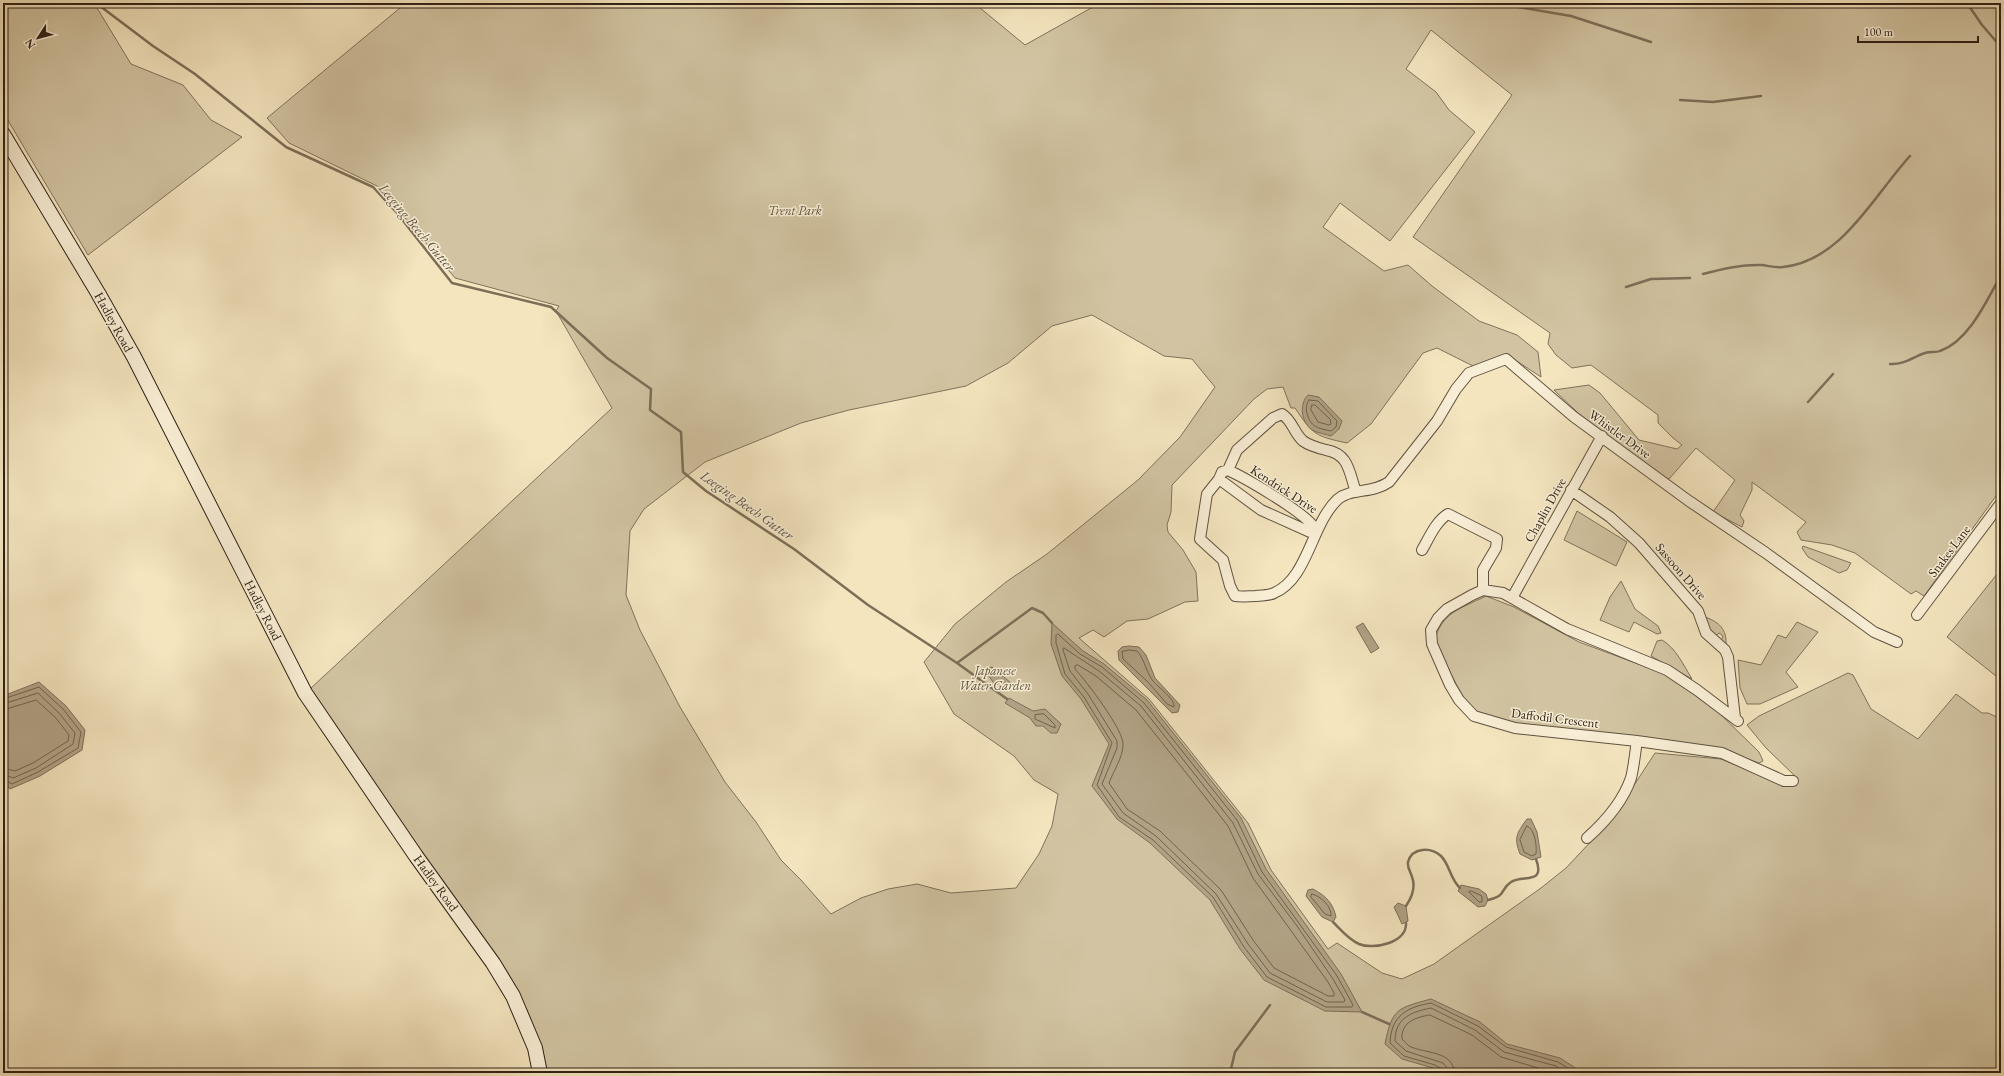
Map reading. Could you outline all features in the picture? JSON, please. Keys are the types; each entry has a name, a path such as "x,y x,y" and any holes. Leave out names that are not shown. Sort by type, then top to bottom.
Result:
{"street":[{"name":"Hadley Road","path":"3,134 134,357 305,693 416,856 493,963 513,996 532,1042 540,1073"},
{"name":"Whistler Drive","path":"1356,492 1373,490 1389,482 1437,421 1456,389 1469,373 1506,359 1574,417 1874,632 1897,642"},
{"path":"1282,414 1286,416 1297,436 1304,442 1313,447 1336,452 1342,456 1356,492 1348,494 1337,500 1316,530 1302,566 1279,591 1269,595 1235,596 1230,586 1223,560 1202,543 1199,536 1207,494 1219,479 1222,472 1228,470 1237,450 1273,418 1282,414"},
{"name":"Chaplin Drive","path":"1512,598 1602,436"},
{"name":"Kendrick Drive","path":"1219,479 1261,510 1310,532 1316,530 1313,524 1285,504 1228,470"},
{"name":"Sassoon Drive","path":"1512,598 1567,630 1667,670 1737,719 1728,657 1724,650 1706,633 1698,611 1634,538 1610,517 1571,490"},
{"name":"Snakes Lane","path":"1917,615 2001,502"},
{"path":"1422,550 1443,516 1448,514 1497,539 1496,548 1483,570 1483,590 1503,593 1512,598"},
{"name":"Daffodil Crescent","path":"1483,590 1447,609 1435,622 1430,635 1437,657 1450,685 1459,700 1474,716 1515,728 1637,741 1722,753 1784,782 1793,780"},
{"path":"1587,838 1616,806 1627,788 1631,776 1637,741"}],"green space":[{"path":"3,3 94,3 131,64 183,85 211,120 242,137 88,255 3,112"},
{"name":"Trent Park","path":"406,3 974,3 1025,45 1100,3 2001,3 2001,489 1924,596 1916,591 1911,594 1855,553 1832,545 1801,540 1797,532 1806,522 1752,482 1752,490 1740,515 1744,521 1742,527 1713,512 1735,480 1696,448 1669,479 1660,475 1578,413 1554,390 1589,385 1600,393 1639,440 1677,449 1682,445 1658,423 1658,415 1591,365 1572,368 1556,355 1548,344 1550,333 1413,237 1512,95 1431,30 1406,69 1436,92 1449,110 1475,132 1390,241 1340,203 1323,227 1384,271 1408,265 1432,286 1479,321 1517,335 1538,352 1541,377 1506,354 1473,366 1437,348 1423,353 1371,424 1347,443 1321,436 1311,429 1295,408 1291,408 1283,387 1267,389 1254,399 1172,485 1171,512 1167,525 1168,532 1183,550 1196,572 1198,601 1185,602 1148,619 1127,621 1104,637 1093,630 1079,638 1149,699 1248,823 1271,870 1328,949 1337,943 1382,973 1402,979 1434,964 1541,888 1566,868 1612,819 1655,753 1721,759 1786,785 1796,777 1766,748 1747,725 1759,716 1848,673 1853,675 1871,709 1918,739 1956,694 1982,713 1988,713 2001,719 2001,1073 546,1073 518,992 310,689 612,408 556,311 559,306 455,278 379,187 289,143 267,118","holes":["1092,315 1164,356 1192,359 1215,387 1180,437 1138,480 1047,554 1006,582 955,624 924,662 954,714 1014,756 1034,780 1058,794 1052,826 1039,854 1016,888 951,893 917,884 888,889 861,898 831,914 781,860 756,822 725,782 680,707 640,630 626,595 630,531 644,509 705,462 801,423 849,410 966,386 1008,363 1052,326"]},
{"path":"1577,511 1627,542 1616,566 1564,540"},
{"path":"1803,546 1851,563 1847,570 1839,573 1808,557 1802,548"},
{"path":"2001,569 2001,680 1947,637"},
{"path":"1621,581 1635,609 1658,626 1661,633 1657,634 1634,622 1629,632 1600,620 1610,597"},
{"path":"1486,596 1514,607 1579,642 1665,674 1716,710 1759,752 1763,761 1759,763 1721,750 1509,724 1478,715 1467,704 1434,643 1441,624 1447,618 1460,608"},
{"path":"1705,617 1714,621 1721,627 1725,635 1726,645 1721,641 1723,636 1719,633 1715,637"},
{"path":"1797,622 1818,632 1786,672 1798,687 1760,704 1747,704 1740,688 1738,660 1761,665 1778,635 1786,638"},
{"path":"1662,640 1676,652 1692,679 1651,656 1657,641"}],"water":[{"path":"1308,395 1319,397 1342,421 1339,429 1331,436 1312,430 1305,422 1302,408"},
{"path":"1052,623 1083,651 1104,664 1147,700 1241,818 1266,869 1341,974 1362,1012 1325,1011 1264,980 1240,949 1210,900 1150,843 1117,819 1092,786 1109,744 1081,699 1062,676 1051,644"},
{"path":"1363,623 1379,648 1371,653 1356,627"},
{"path":"1122,647 1139,647 1146,655 1155,678 1180,705 1178,712 1172,713 1119,660 1118,651"},
{"path":"992,667 1011,683 1003,688 993,682 984,669"},
{"path":"39,682 66,706 85,730 82,750 40,776 10,789 3,781 3,696"},
{"path":"1009,698 1033,711 1045,709 1061,724 1057,733 1051,733 1043,726 1036,726 1030,718 1005,703"},
{"path":"1527,819 1531,819 1537,832 1541,857 1532,860 1520,854 1517,844 1518,832"},
{"path":"1461,885 1479,889 1486,894 1488,900 1485,906 1478,907 1458,891"},
{"path":"1313,889 1322,894 1331,904 1336,917 1333,922 1322,917 1306,896 1308,890"},
{"path":"1398,903 1406,906 1408,921 1402,924 1394,907"},
{"path":"1431,999 1480,1022 1507,1044 1560,1058 1583,1073 1443,1073 1433,1068 1402,1059 1385,1044 1390,1023 1398,1011"}],"waterway":[{"name":"Leeging Beech Gutter","path":"96,3 153,46 195,74 286,147 373,187 397,213 452,283 551,307 607,358 651,389 650,410 681,432 683,472 706,491 794,549 868,605 957,663 1032,608 1043,613 1052,623"},
{"path":"1482,3 1513,6 1571,16 1651,42"},
{"path":"1967,3 1982,25 2001,47"},
{"path":"1680,100 1713,102 1761,96"},
{"path":"1703,274 1747,265 1783,267 1804,262 1823,253 1840,240 1855,224 1910,156"},
{"path":"1890,364 1904,362 1927,352 1940,351 1950,346 1960,338 1976,319 2001,275"},
{"path":"1626,287 1651,279 1690,278"},
{"path":"1808,402 1833,374"},
{"path":"957,663 1007,699"},
{"path":"1406,906 1412,896 1414,884 1408,862 1413,853 1418,851 1432,851 1441,856 1460,888"},
{"path":"1488,900 1501,894 1505,887 1511,882 1535,876 1538,873 1536,859"},
{"path":"1333,922 1351,940 1365,946 1380,945 1395,940 1401,936 1405,930 1406,923"},
{"path":"1230,1073 1235,1052 1270,1005"},
{"path":"1362,1012 1389,1024"}],"park label":[{"name":"Japanese Water Garden","path":"995,678"}]}
